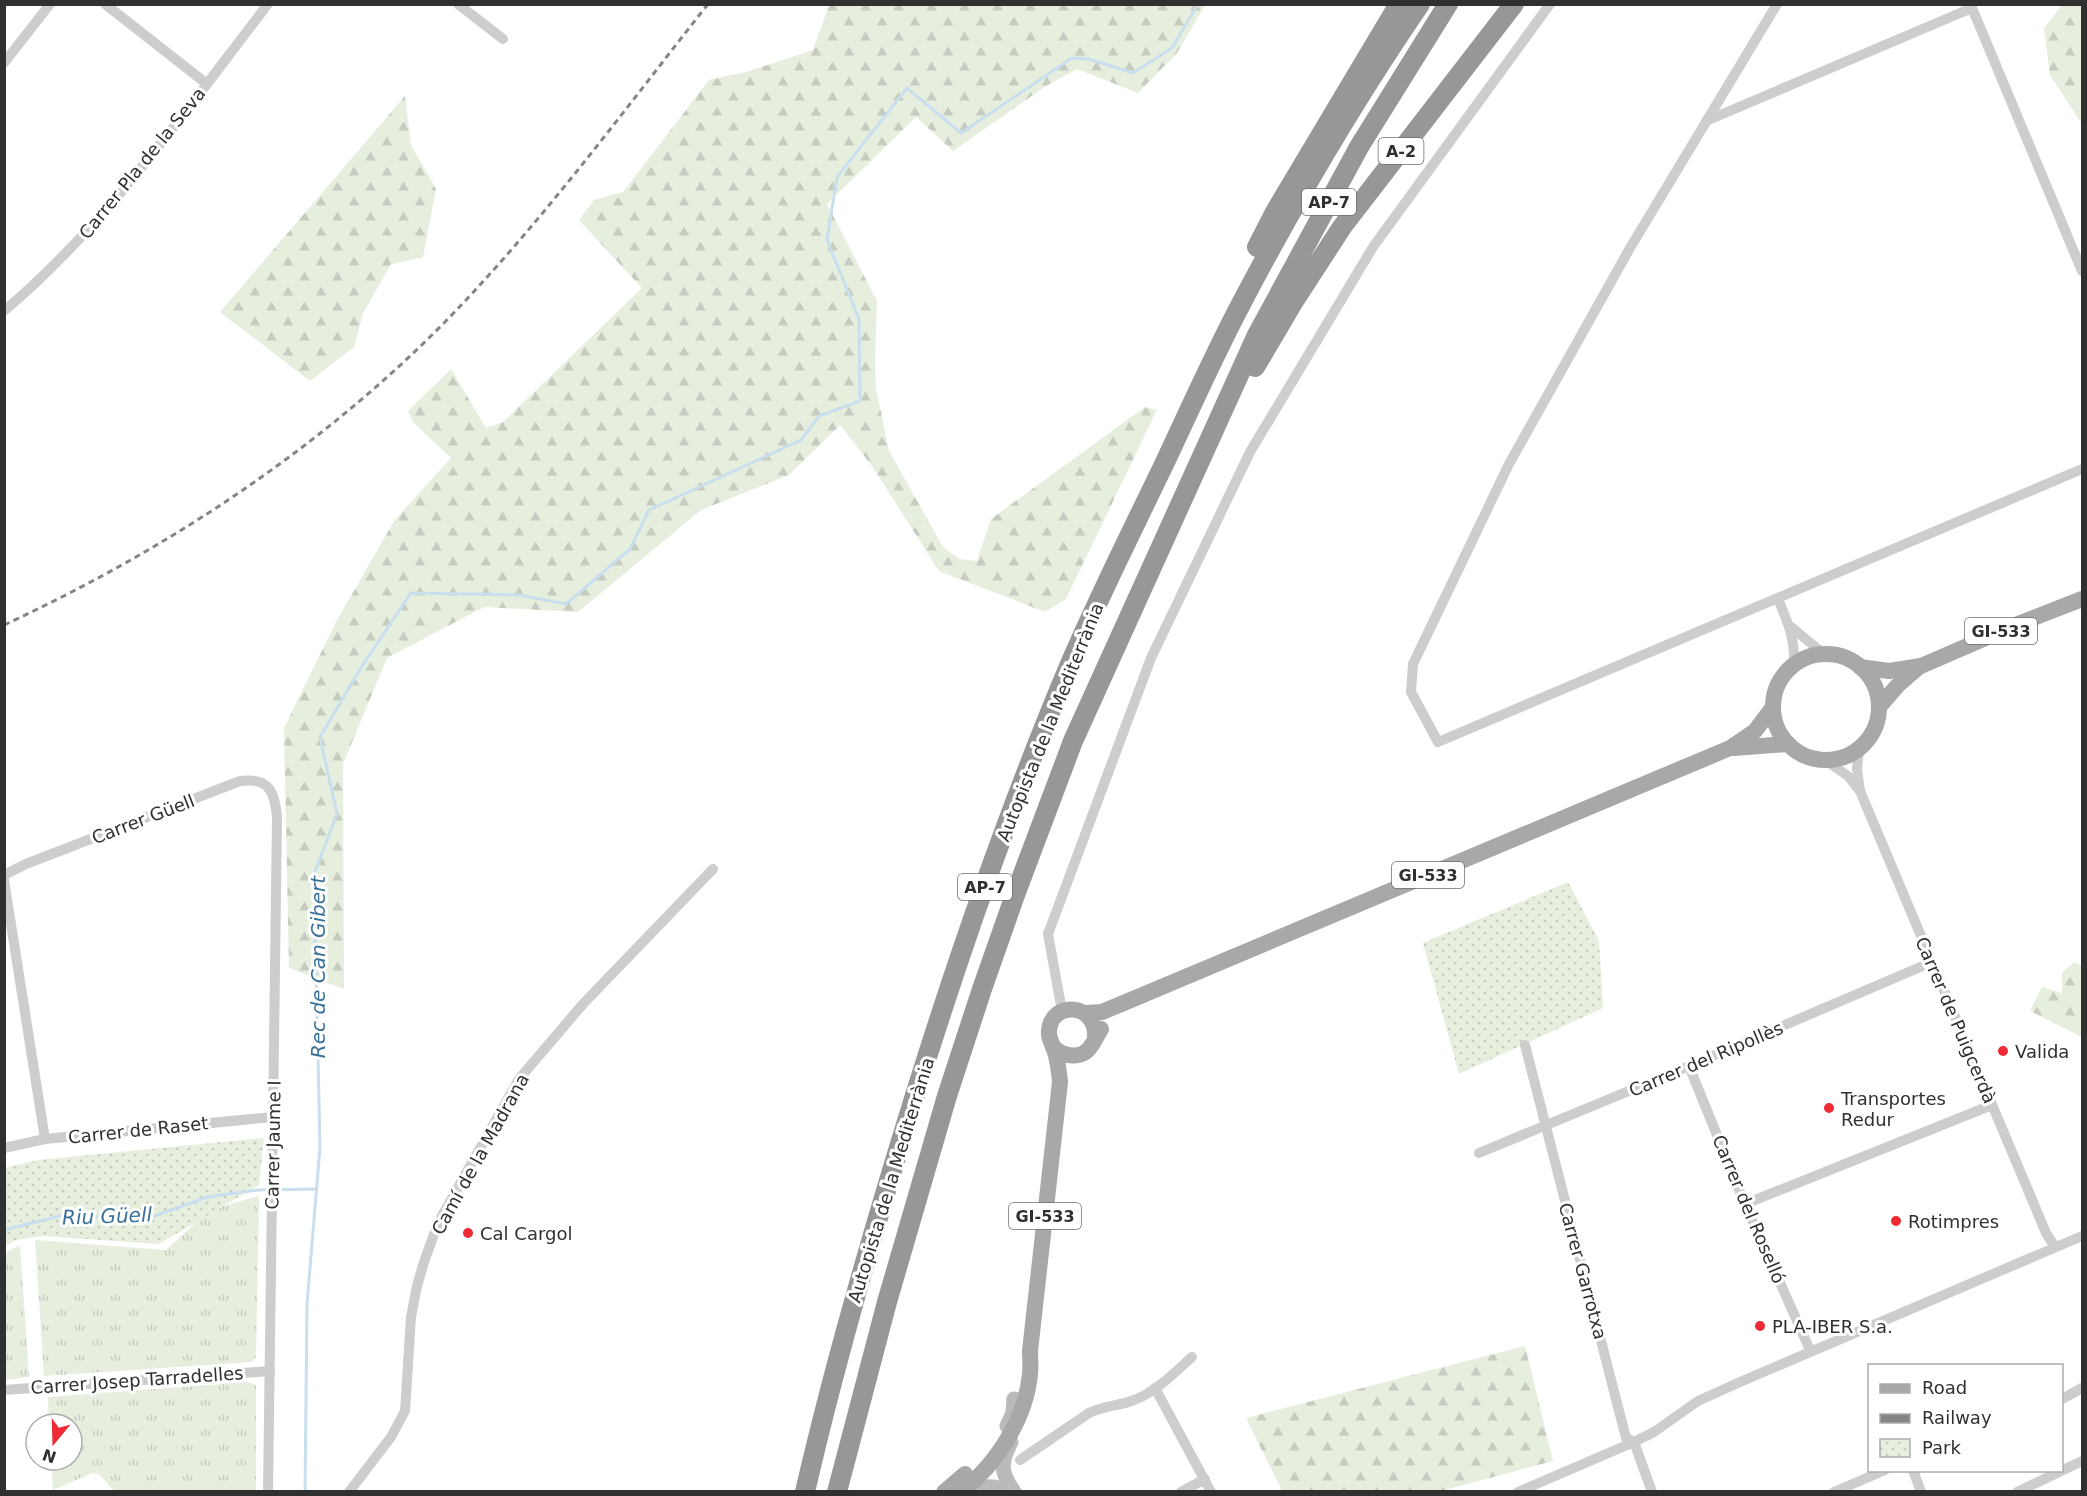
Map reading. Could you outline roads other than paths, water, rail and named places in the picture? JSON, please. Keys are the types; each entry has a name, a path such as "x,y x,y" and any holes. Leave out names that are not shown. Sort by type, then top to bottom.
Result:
{"highway":[{"path":"1239,309 1240,279 1275,212 1399,4"},
{"name":"Autopista de la Mediterrània","path":"805,1491 838,1362 899,1146 951,983 1019,792 1070,665 1239,309 1307,186 1396,39 1420,4"},
{"name":"Autopista de la Mediterrània","path":"837,1491 907,1229 982,989 1073,741 1257,335 1359,147 1448,4"},
{"name":"A-2","path":"1224,408 1253,370 1342,227 1514,4"}],"main road":[{"name":"GI-533","path":"1825,655 1848,659 1860,667 1889,671 1921,666 2082,599"},
{"path":"1794,665 1805,658 1825,655"},
{"name":"GI-533","path":"960,1491 992,1462 1010,1434 1028,1385 1060,1082 1049,1036 1053,1019 1062,1011 1074,1009 1086,1013 1102,1012 1730,748 1755,731 1773,707 1781,678 1794,665"},
{"name":"GI-533","path":"1858,749 1874,730 1879,707 1898,685 1921,666"},
{"path":"1860,667 1870,678 1877,692 1879,707"},
{"path":"1773,707 1777,727 1788,744 1805,755 1825,760 1848,755 1858,749"},
{"name":"GI-533","path":"1730,748 1788,744"},
{"name":"GI-533","path":"1060,1082 1078,1056 1089,1049 1104,1024 1126,1002"},
{"path":"1086,1013 1094,1024 1095,1037"},
{"path":"1053,1047 1064,1055 1078,1056"},
{"name":"GI-533","path":"944,1491 977,1463 987,1449 1007,1416 1030,1351"}],"street":[{"path":"4,63 50,4"},
{"path":"105,4 207,84"},
{"name":"Carrer Pla de la Seva","path":"4,311 76,244 123,190 268,4"},
{"path":"458,4 503,39"},
{"path":"1062,1011 1048,934 1151,658 1250,452 1373,247 1550,4"},
{"path":"1777,4 1630,248 1509,464 1413,664 1411,692 1438,742 2082,469"},
{"path":"1706,121 1970,6 2082,271"},
{"path":"1778,599 1790,625 1795,645 1794,665"},
{"path":"1790,625 1825,655"},
{"name":"Carrer de Puigcerdà","path":"1858,749 1857,769 1860,791 2046,1233 2055,1247"},
{"name":"Carrer de Puigcerdà","path":"1825,760 1848,776 1860,791"},
{"name":"Carrer Güell","path":"4,875 26,864 240,781 249,780 262,783 273,793 276,800"},
{"name":"Carrer Jaume I","path":"268,1491 276,800"},
{"name":"Camí de la Madrana","path":"349,1491 391,1437 405,1411 411,1317 424,1262 438,1223 513,1089 583,1004 713,869"},
{"path":"4,880 45,1139"},
{"name":"Carrer del Ripollès","path":"1479,1153 1932,962"},
{"name":"Carrer Garrotxa","path":"1525,1046 1626,1438 1634,1442 1652,1491"},
{"name":"Carrer del Roselló","path":"1689,1066 1745,1204 1810,1350"},
{"path":"1745,1204 1992,1105"},
{"name":"Carrer de Raset","path":"4,1148 45,1139 273,1117"},
{"path":"1518,1491 1634,1442 1654,1432 1698,1401 1810,1350 1844,1338 2082,1236"},
{"path":"1020,1460 1089,1413 1099,1408 1137,1399 1155,1388 1192,1357"},
{"name":"Carrer Josep Tarradelles","path":"4,1390 270,1371"},
{"path":"1009,1491 1002,1470 1003,1459 1025,1413 1029,1397 1028,1385"},
{"path":"1155,1388 1211,1491"},
{"path":"2063,1398 2082,1388"},
{"path":"1009,1491 996,1479 992,1453 1003,1436 1013,1413 1014,1399"},
{"path":"2063,1470 2082,1461"},
{"path":"1834,1491 1880,1472"},
{"path":"1914,1472 1921,1491"},
{"path":"2017,1491 2058,1472"},
{"path":"1181,1491 1205,1479"},
{"path":"971,1491 981,1486 990,1486 1009,1491"}],"waterway":[{"name":"Rec de Can Gibert","path":"305,1492 307,1304 320,1147 314,874 337,814 320,737 362,666 411,593 519,595 566,604 630,549 649,510 801,440 819,416 860,401 859,319 827,240 837,177 907,88 961,133 1072,58 1089,59 1133,73 1172,48 1198,4"},
{"name":"Riu Güell","path":"4,1230 60,1216 149,1218 207,1197 258,1190 316,1189"}],"railway":[{"path":"4,625 123,564 237,494 344,414 395,370 443,324 513,248 580,168 708,4"}],"place":[{"name":"Valida","path":"2003,1051"},
{"name":"Transportes Redur","path":"1829,1108"},
{"name":"Rotimpres","path":"1896,1221"},
{"name":"Cal Cargol","path":"468,1233"},
{"name":"PLA-IBER S.a.","path":"1760,1326"}]}
